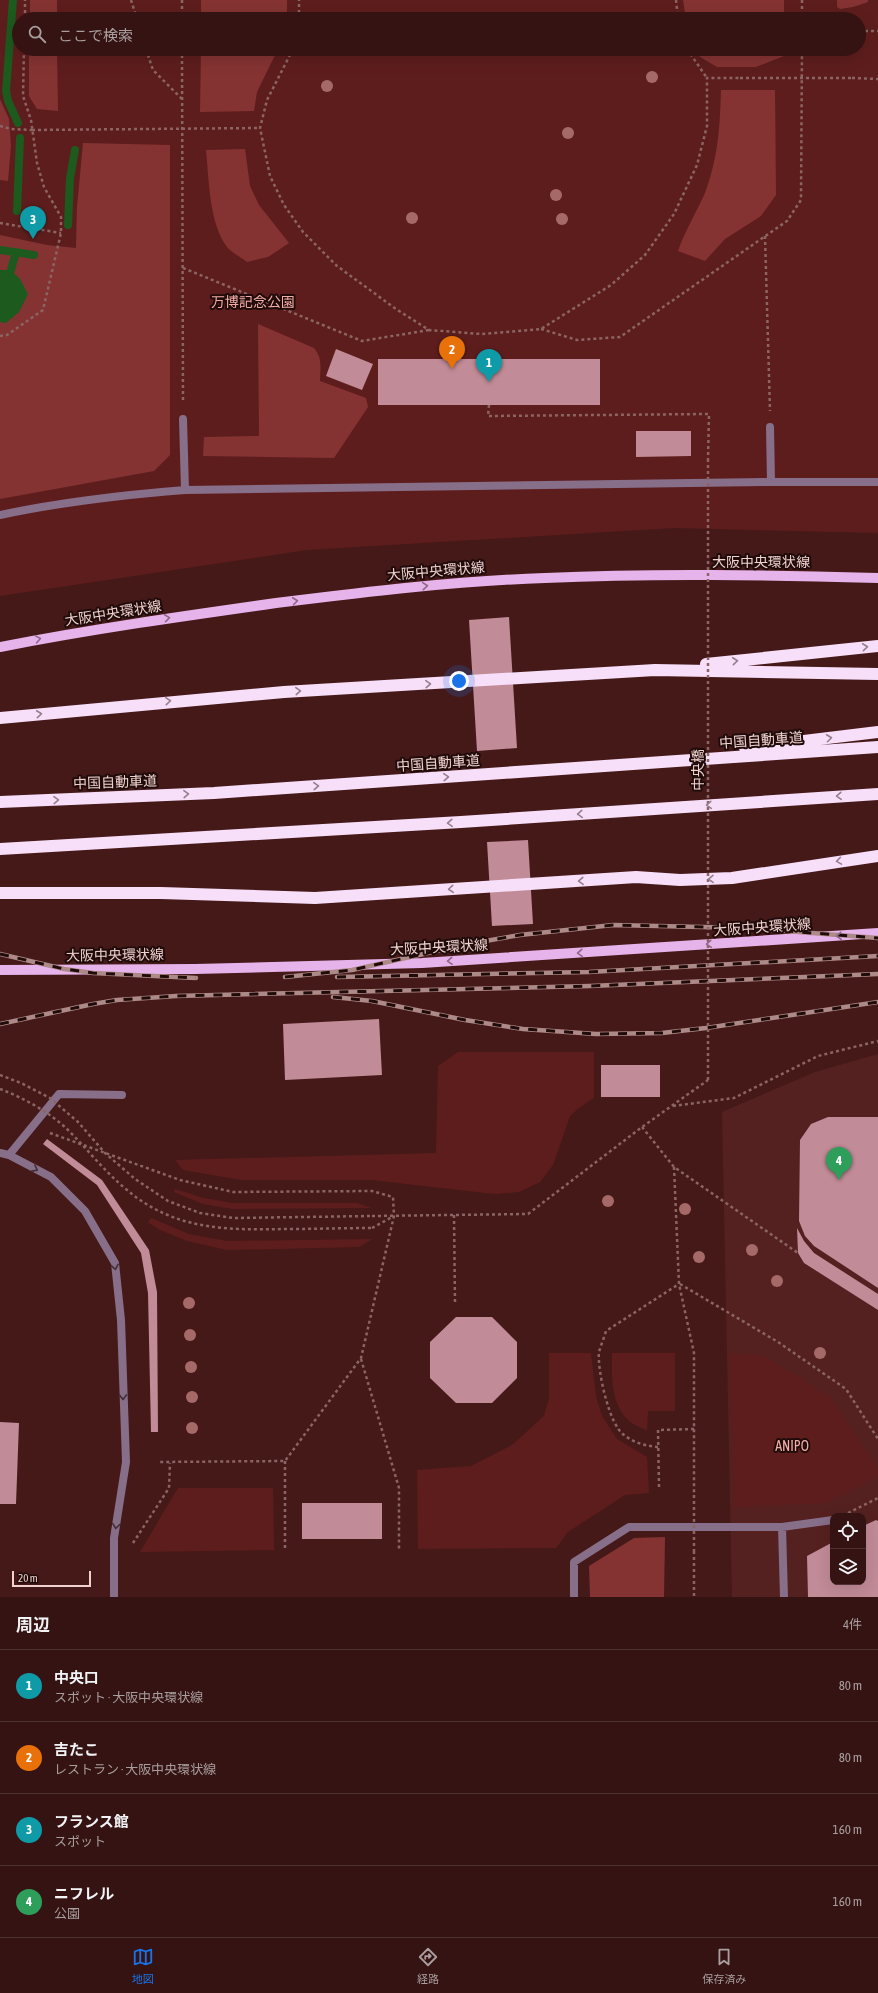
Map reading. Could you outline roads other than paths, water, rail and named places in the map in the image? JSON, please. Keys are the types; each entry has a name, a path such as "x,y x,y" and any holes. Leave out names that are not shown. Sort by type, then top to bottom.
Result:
{"highway":[{"path":"0,718 284,692 655,670 878,646"},
{"path":"655,670 878,674"},
{"path":"609,766 878,732"},
{"name":"中国自動車道","path":"0,802 214,793 878,747"},
{"path":"0,849 461,822 878,794"},
{"path":"0,892 153,893 315,898 636,877 680,880 732,878 878,856"}],"main road":[{"name":"大阪中央環状線","path":"0,646 120,625 204,613 376,590 464,583 545,578 726,575 878,578"},
{"name":"大阪中央環状線","path":"0,970 195,969 422,963 878,933"}],"lane":[{"path":"183,419 184,490"},
{"path":"770,427 770,482"},
{"path":"0,515 53,504 119,495 184,490 770,482 878,482"},
{"path":"9,1155 59,1094 122,1095"},
{"path":"0,1153 9,1155 52,1177 86,1211 115,1263 120,1320 126,1462 114,1538 114,1597"},
{"path":"574,1597 574,1562 629,1526 782,1527 830,1520"},
{"path":"782,1527 784,1597"}],"waterway":[{"path":"12,12 13,0"},
{"path":"12,13 6,91 8,101 18,123"},
{"path":"17,211 20,138"},
{"path":"68,225 70,178 75,150"},
{"path":"0,250 34,255"},
{"path":"11,270 16,252"}],"railway":[{"path":"285,977 352,970 468,944 520,935 613,925 747,928 878,938"},
{"path":"0,954 64,969 93,973 196,978"},
{"path":"337,977 589,972 878,956"},
{"path":"0,1024 117,1000 176,996 590,986 878,974"},
{"path":"333,997 372,1001 465,1020 523,1029 596,1034 662,1033 706,1028 878,1002"}],"place":[{"name":"フランス館","path":"33,239"},
{"name":"吉たこ","path":"452,369"},
{"name":"中央口","path":"489,382"},
{"name":"ニフレル","path":"839,1180"}],"park label":[{"name":"万博記念公園","path":"253,302"},
{"name":"ANIPO","path":"792,1446"}]}
